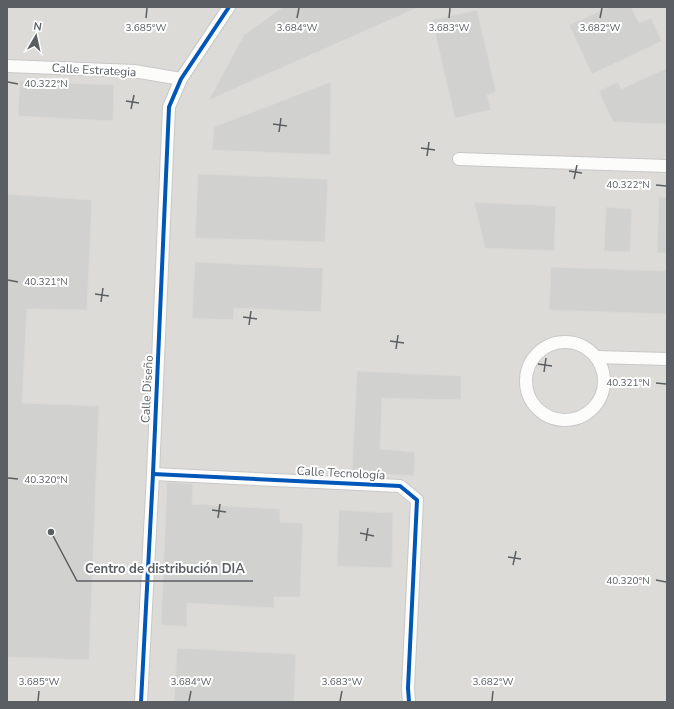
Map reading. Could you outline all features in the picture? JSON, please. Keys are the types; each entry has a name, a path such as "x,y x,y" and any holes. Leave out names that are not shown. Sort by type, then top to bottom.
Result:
{"street":[{"name":"Calle Diseño","path":"141,702 153,474 169,107 181,78 229,7"},
{"name":"Calle Estrategia","path":"7,66 134,71 181,78"},
{"path":"459,159 667,166"},
{"path":"596,357 602,368 604,380 603,393 597,404 589,413 566,421 553,419 542,414 533,405 527,394 526,376 532,359 540,350 551,344 564,342 576,343 587,349 596,357 667,358"},
{"name":"Calle Tecnología","path":"153,474 400,486 417,500 408,688 409,702"}],"shaded area":[{"path":"7,7 667,7 667,702 7,702"}],"building":[{"path":"283,7 419,7 209,100 244,35"},
{"path":"609,7 631,7 639,23 651,18 662,41 592,74 569,25"},
{"path":"477,10 496,92 487,95 491,110 455,118 432,20"},
{"path":"667,68 667,124 613,122 599,91 618,82 621,89"},
{"path":"20,81 114,85 113,121 18,116"},
{"path":"331,82 330,155 212,150 214,127"},
{"path":"198,174 328,179 325,242 195,238"},
{"path":"7,194 92,200 87,310 27,309 22,403 99,406 89,660 7,657"},
{"path":"659,197 667,198 667,253 657,253"},
{"path":"474,202 556,206 554,251 485,248"},
{"path":"606,207 632,209 630,252 604,251"},
{"path":"195,262 323,268 321,312 234,308 233,320 192,318"},
{"path":"551,267 667,271 667,314 549,310"},
{"path":"357,371 461,376 461,400 382,398 380,449 415,452 414,476 352,472"},
{"path":"167,482 193,484 192,504 280,509 280,522 303,523 300,597 274,597 274,608 187,603 187,627 161,625"},
{"path":"339,510 393,513 392,568 337,566"},
{"path":"177,648 296,654 294,702 174,702"}],"cycle path":[{"path":"141,702 153,474 169,107 181,79 229,7"},
{"path":"153,474 400,486 417,500 408,688 409,702"}],"place":[{"name":"Centro de distribución DIA","path":"51,532"}]}
